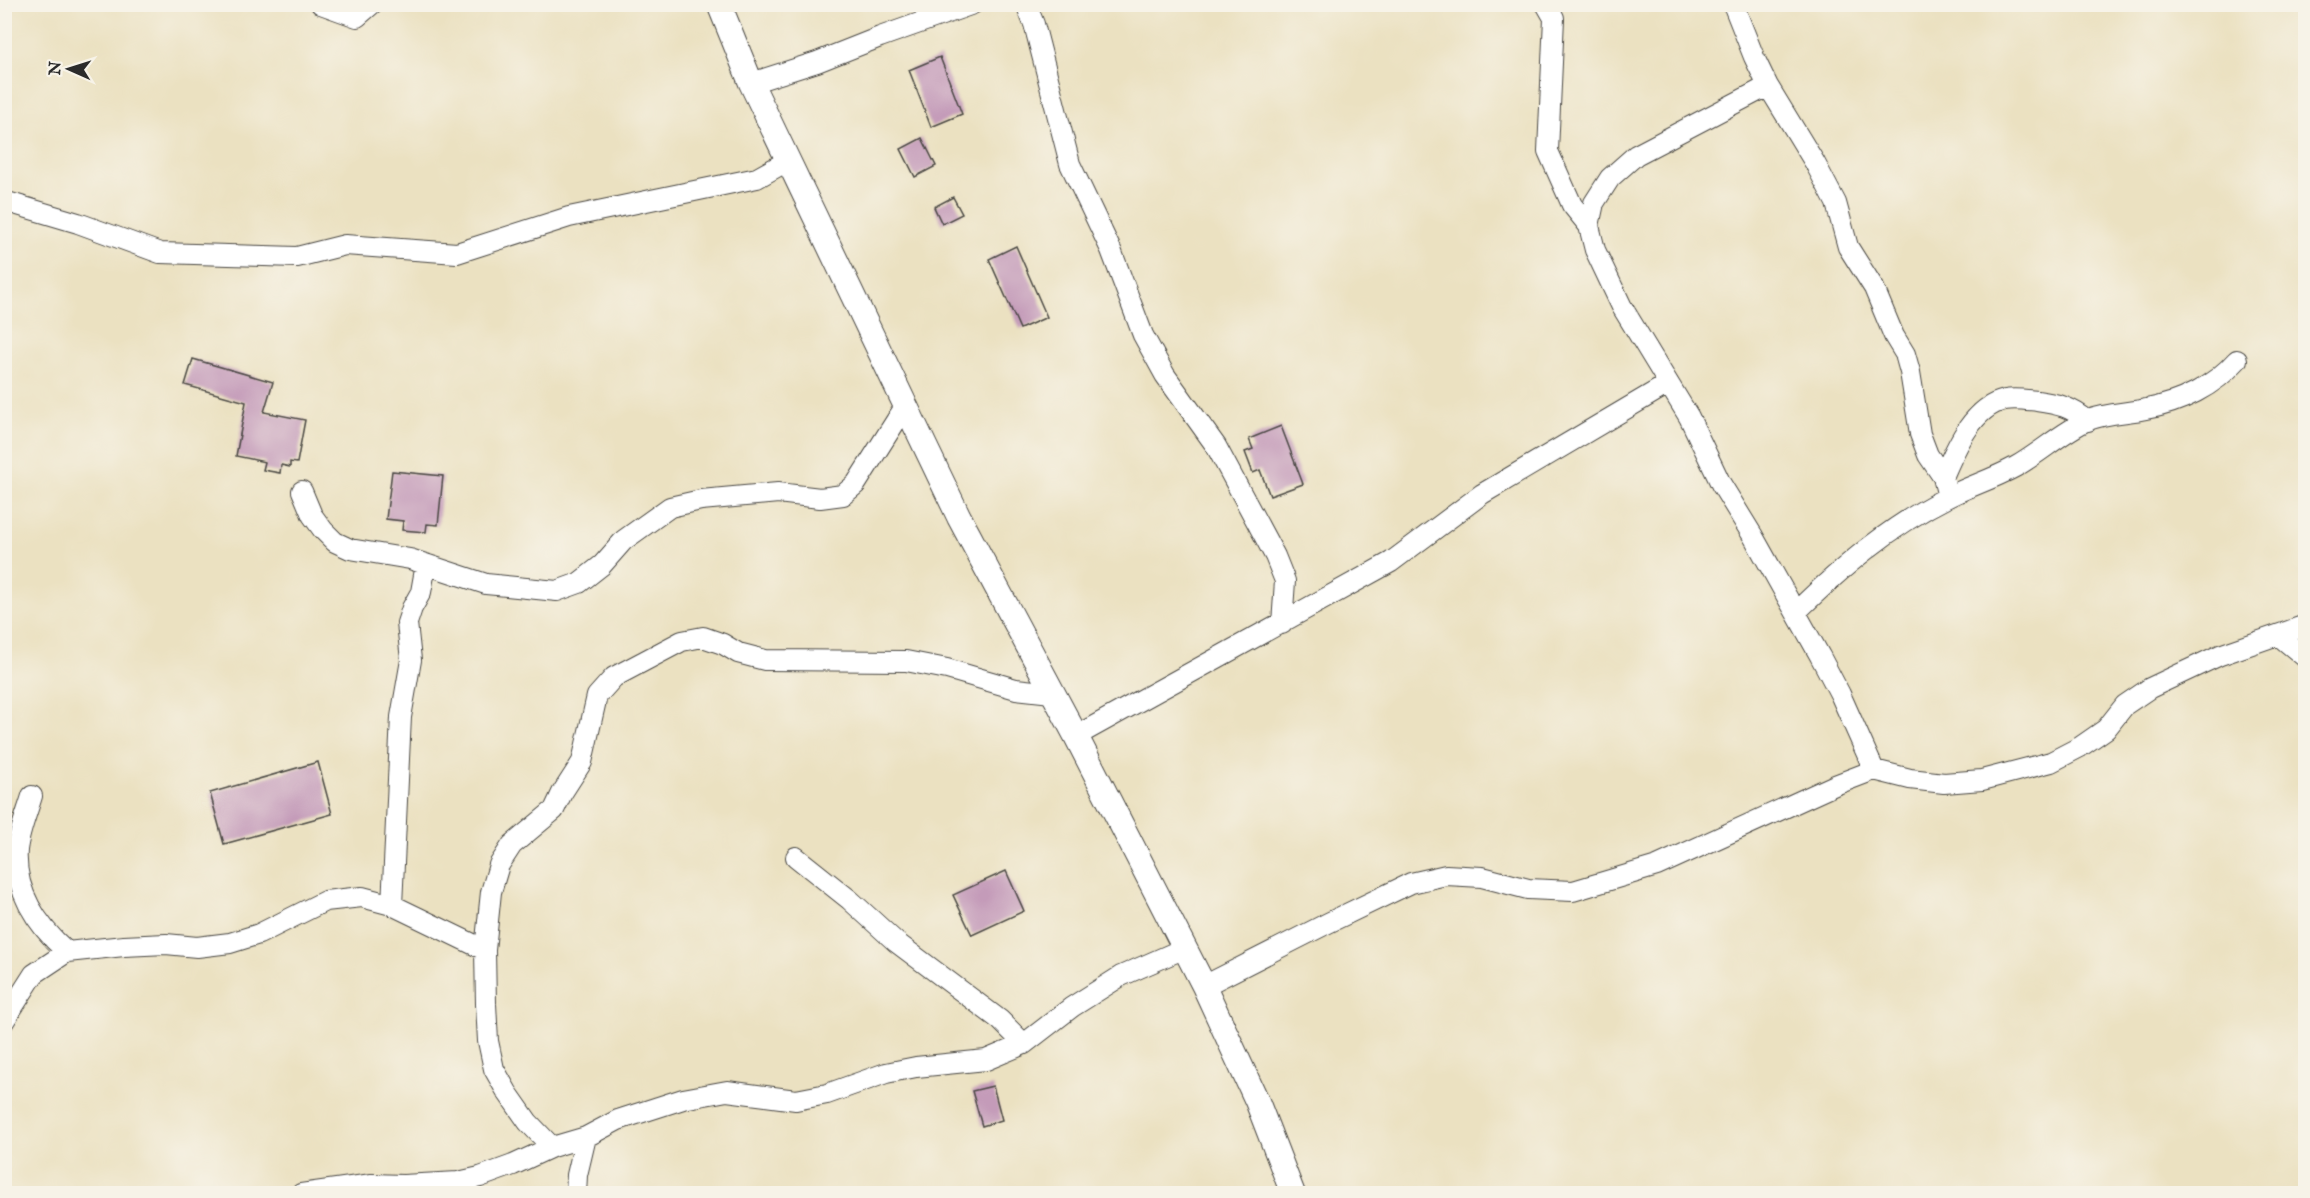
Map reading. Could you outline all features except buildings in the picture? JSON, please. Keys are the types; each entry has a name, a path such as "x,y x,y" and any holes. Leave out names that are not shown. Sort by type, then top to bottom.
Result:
{"street":[{"path":"321,4 357,17 372,4"},
{"path":"719,4 751,83 959,517 1076,736 1204,986 1257,1101 1293,1194"},
{"path":"751,83 817,62 879,37 973,4"},
{"path":"1026,4 1034,24 1070,164 1111,250 1143,335 1165,375 1216,446 1275,555 1285,581 1282,624"},
{"path":"1546,4 1554,18 1548,151 1572,206 1589,226"},
{"path":"1732,4 1768,86 1815,163 1836,203 1848,247 1874,288 1905,354 1920,434 1928,455 1943,477 1948,497"},
{"path":"1768,86 1636,155 1610,178 1594,203 1589,226 1595,250 1622,307 1689,417 1721,484 1796,612 1840,694 1874,770"},
{"path":"4,201 78,223 160,253 297,257 345,245 457,253 569,217 757,178 789,160"},
{"path":"1796,612 1844,566 1868,547 1948,497 1987,482 2015,467 2088,420 2118,412 2147,409 2207,388 2223,376 2237,360"},
{"path":"1076,736 1391,562 1482,494 1668,384"},
{"path":"1943,477 1962,438 1975,419 2002,400 2022,399 2055,404 2071,408 2088,420"},
{"path":"302,490 312,515 335,542 350,549 410,559 486,584 558,591 579,583 602,565 624,540 670,507 701,500 778,493 820,498 843,495 856,484 906,405"},
{"path":"392,905 401,717 411,660 407,623 421,592 426,564"},
{"path":"421,592 448,573"},
{"path":"1204,986 1411,883 1446,875 1482,877 1528,889 1573,891 1657,866 1835,785 1874,770 1910,779 1944,783 1982,780 2051,762 2080,747 2106,729 2125,705 2150,688 2220,655 2306,625"},
{"path":"2278,635 2306,658"},
{"path":"552,1147 528,1122 494,1068 488,1041 485,950 491,892 499,866 512,845 554,810 561,793 582,762 597,696 614,677 682,641 703,637 723,644 738,653 765,660 906,661 947,669 1016,689 1052,693"},
{"path":"32,796 17,849 20,885 40,925 67,952"},
{"path":"796,857 850,900 896,942 1000,1020 1024,1044"},
{"path":"4,1021 34,974 67,952 135,945 197,947 230,943 259,934 325,900 362,897 392,905 485,950"},
{"path":"301,1194 372,1184 458,1182 480,1178 552,1147 586,1137 618,1120 683,1098 726,1091 796,1100 827,1094 886,1073 916,1067 986,1060 1024,1044 1099,989 1121,976 1185,948"},
{"path":"576,1194 577,1175 586,1137"}]}
